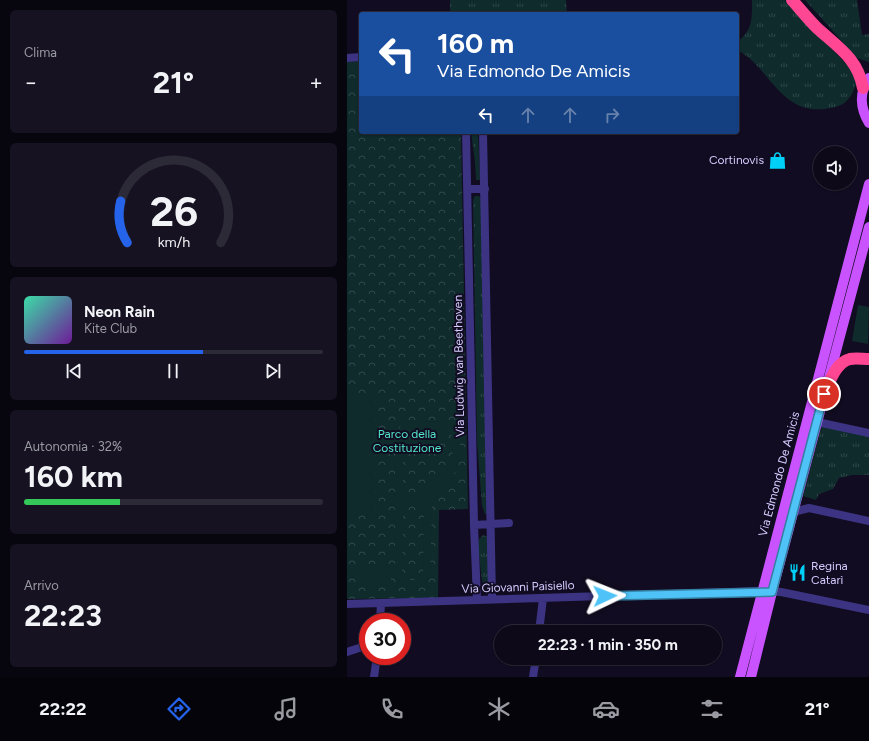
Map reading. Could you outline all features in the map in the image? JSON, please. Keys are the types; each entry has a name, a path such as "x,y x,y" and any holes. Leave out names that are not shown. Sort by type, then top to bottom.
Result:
{"highway":[{"path":"792,0 816,26 853,61 866,83"},
{"path":"853,61 869,66"},
{"path":"824,394 835,371 841,365 849,359 869,359"}],"main road":[{"path":"866,83 862,105 869,123"},
{"name":"Via Edmondo De Amicis","path":"740,677 761,591 869,184"},
{"name":"Via Edmondo De Amicis","path":"751,677 772,592 868,230"}],"street":[{"path":"347,58 359,57"},
{"name":"Via Ludwig van Beethoven","path":"466,134 474,525 477,600"},
{"path":"483,134 492,524 492,599"},
{"path":"468,189 485,189"},
{"path":"817,422 869,433"},
{"path":"793,512 809,508 869,521"},
{"path":"474,525 509,523"},
{"name":"Via Giovanni Paisiello","path":"347,604 761,591 787,593 869,610"},
{"path":"540,625 543,598"},
{"path":"380,613 381,604"},
{"path":"347,652 359,648"},
{"path":"374,677 376,665"},
{"path":"533,677 535,665"}],"green space":[{"path":"450,0 566,0 567,12 450,12"},
{"path":"752,0 785,0 852,70 857,79 854,90 849,98 837,107 814,109 800,106 788,99 749,58 739,51 739,40 746,33 751,24"},
{"path":"805,0 857,0 862,35 869,34 869,62 857,58"},
{"name":"Parco della Costituzione","path":"359,61 359,134 461,134 468,509 439,510 438,598 347,599 347,62"},
{"path":"471,134 478,134 480,180 476,180"},
{"path":"475,196 479,196 481,200 488,514 485,514 482,506 477,442 473,200"},
{"path":"858,305 869,307 868,344 852,341"},
{"path":"347,398 375,398 375,510 347,510"},
{"path":"408,421 449,422 457,427 461,435 458,462 453,477 437,495 432,505 430,575 427,581 422,585 411,588 401,583 397,578 395,571 396,435 401,425","holes":["414,429 446,430 453,437 453,453 449,467 442,478 425,492 409,497 403,490 403,439 407,432","412,505 420,508 424,515 423,573 419,578 413,581 405,577 402,570 403,514 405,509"]},
{"path":"824,426 869,435 869,475 852,475 839,478 833,489 819,494 816,500 803,496 821,428"},
{"path":"483,535 488,537 487,591 483,589 478,546 479,539"},
{"path":"391,564 391,585 357,586 357,565"}],"place":[{"name":"Cortinovis","path":"777,160"},
{"name":"Regina Catarì","path":"798,573"}],"route":[{"path":"605,596 761,591 772,592 824,394"}]}
